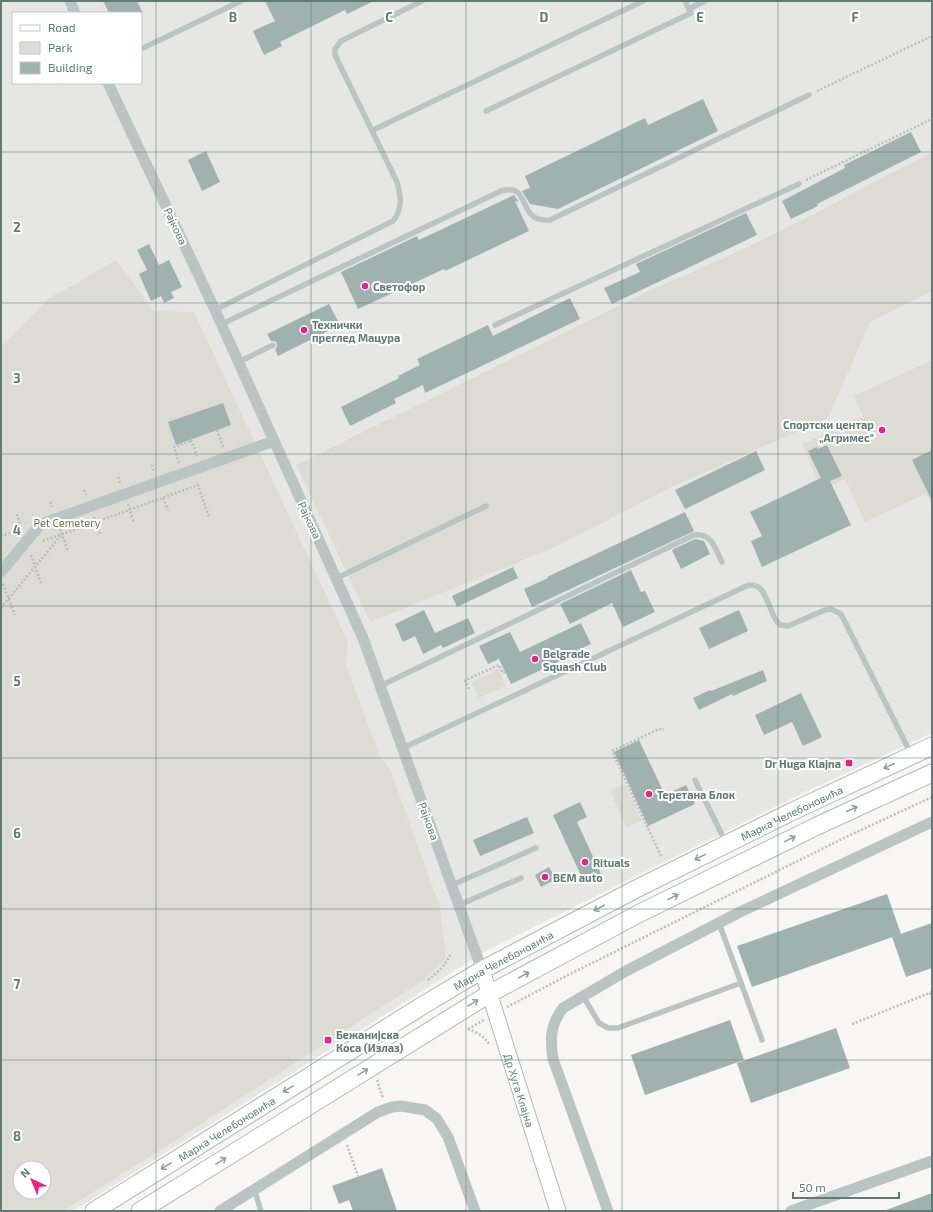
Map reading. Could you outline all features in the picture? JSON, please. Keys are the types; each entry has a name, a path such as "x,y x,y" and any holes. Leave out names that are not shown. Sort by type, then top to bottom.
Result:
{"main road":[{"name":"Марка Челебоновића","path":"94,1211 482,970 634,890 802,807 932,746"},
{"name":"Марка Челебоновића","path":"140,1211 489,994 638,914 817,826 932,772"},
{"name":"Др Хуга Клајна","path":"482,970 558,1211"}],"street":[{"path":"70,1 75,12"},
{"name":"Рајкова","path":"108,84 222,324 363,638 482,970"},
{"path":"1,572 41,524 274,441"},
{"path":"608,1211 553,1059 552,1031 557,1016 564,1008 626,971 720,923 932,822"},
{"path":"220,1211 378,1112 401,1106 425,1110 437,1119 448,1137 475,1211"},
{"path":"791,1211 932,1161"}],"lane":[{"path":"142,49 241,1"},
{"path":"215,310 393,221 396,217 401,206 401,195 397,182 373,130 335,55 335,49 341,41 422,1"},
{"path":"373,130 643,1"},
{"path":"486,110 691,13 685,1"},
{"path":"689,9 705,1"},
{"path":"222,324 501,190 510,188 515,189 520,193 529,213 536,218 550,220 809,95"},
{"path":"495,325 798,184"},
{"path":"239,362 273,346"},
{"path":"337,578 486,506"},
{"path":"380,686 694,535 701,534 712,541 722,562"},
{"path":"403,748 751,585 756,586 764,593 776,622 780,625 788,626 825,610 831,609 841,614 912,755"},
{"path":"696,780 727,844"},
{"path":"452,885 536,848"},
{"path":"459,905 521,878"},
{"path":"720,923 762,1040"},
{"path":"583,996 599,1023 608,1028 618,1028 741,983"},
{"path":"254,1189 261,1211"}],"path":[{"path":"809,95 932,36"},
{"path":"798,184 932,119"},
{"path":"174,447 191,441"},
{"path":"21,549 198,486 209,517"},
{"path":"1,608 62,534"},
{"path":"1,577 15,615"},
{"path":"469,689 465,681 468,679 499,665 503,673 505,672"},
{"path":"661,856 612,751 659,729 664,729"},
{"path":"518,1001 839,840 932,797"},
{"path":"428,980 447,962 451,953"},
{"path":"852,1024 931,993 932,998"},
{"path":"375,1076 387,1109"},
{"path":"343,1133 358,1176"}],"shaded area":[{"path":"1,1 932,1 932,733 801,794 486,951 73,1211 1,1211"}],"green space":[{"path":"932,153 932,291 870,322 828,418 672,487 551,549 370,622 296,465 657,287 708,265 810,216 896,170"},
{"name":"Pet Cemetery","path":"116,260 154,311 194,312 348,642 346,665 381,759 390,769 440,907 446,958 425,979 173,1142 63,1211 1,1211 1,346 47,300"},
{"name":"Спортски центар „Агримес”","path":"932,360 932,507 926,494 865,522 845,479 822,490 802,444 863,416 854,396"},
{"path":"499,669 506,686 479,698 472,682"},
{"path":"625,784 642,821 626,827 610,790"}],"building":[{"path":"103,1 137,1 143,13 142,12 108,12"},
{"path":"265,1 374,1 347,14 345,10 280,42 282,46 264,55 253,31 275,21"},
{"path":"703,99 718,131 558,209 530,204 522,191 530,188 525,176 645,118 648,125"},
{"path":"911,132 921,152 817,204 818,206 791,219 782,201 845,168 844,165"},
{"path":"206,151 220,182 202,191 188,160"},
{"path":"514,195 519,202 515,201 529,231 445,271 444,269 358,309 341,272 417,236 419,240"},
{"path":"746,213 757,235 612,304 604,288 640,272 636,264"},
{"path":"149,244 159,265 169,260 182,287 171,292 174,298 164,303 161,296 151,301 139,274 147,270 137,250"},
{"path":"570,298 580,319 425,393 423,385 394,399 396,403 350,426 341,407 399,378 398,376 420,365 417,359 488,325 493,336"},
{"name":"Технички преглед Мацура","path":"329,304 340,325 278,356 275,349 277,347 277,343 275,341 271,341 267,334"},
{"path":"223,403 231,425 176,445 168,422"},
{"path":"827,445 842,476 830,481 851,525 762,567 751,541 762,536 750,512 821,478 808,451"},
{"path":"932,450 932,501 912,460"},
{"path":"756,451 765,470 685,509 675,490"},
{"path":"685,512 694,531 532,607 524,589"},
{"path":"695,539 704,541 710,554 681,569 672,550"},
{"path":"513,567 518,578 457,607 452,596"},
{"path":"631,570 641,592 645,591 655,612 623,627 612,603 570,624 560,604"},
{"path":"424,610 435,633 468,618 475,633 443,648 441,645 423,654 415,636 403,642 395,624"},
{"path":"739,610 748,631 709,649 699,628"},
{"path":"581,623 591,644 568,655 569,657 511,684 499,659 488,664 479,646 510,632 520,652"},
{"path":"763,670 767,681 733,696 732,694 699,710 693,698"},
{"path":"801,693 822,737 803,746 792,722 764,735 755,715"},
{"name":"Теретана Блок","path":"639,740 665,795 686,785 695,804 648,826 614,752"},
{"path":"580,802 587,817 577,822 601,874 584,882 553,815"},
{"path":"527,817 534,833 480,856 473,840"},
{"name":"BEM auto","path":"549,867 556,879 541,887 535,875"},
{"path":"887,894 901,934 752,987 737,946"},
{"path":"932,923 932,968 906,977 892,937"},
{"path":"730,1020 744,1060 645,1095 631,1055"},
{"path":"836,1028 850,1068 751,1103 737,1063"},
{"path":"382,1168 397,1211 353,1211 349,1200 339,1204 332,1186"},
{"path":"932,1193 932,1211 886,1211 886,1210"}],"place":[{"name":"Светофор","path":"365,286"},
{"name":"Технички преглед Мацура","path":"304,330"},
{"name":"Спортски центар „Агримес”","path":"882,430"},
{"name":"Belgrade Squash Club","path":"535,659"},
{"name":"Dr Huga Klajna","path":"849,763"},
{"name":"Теретана Блок","path":"649,794"},
{"name":"Rituals","path":"585,862"},
{"name":"BEM auto","path":"545,877"},
{"name":"Бежанијска Коса (Излаз)","path":"328,1040"}]}
